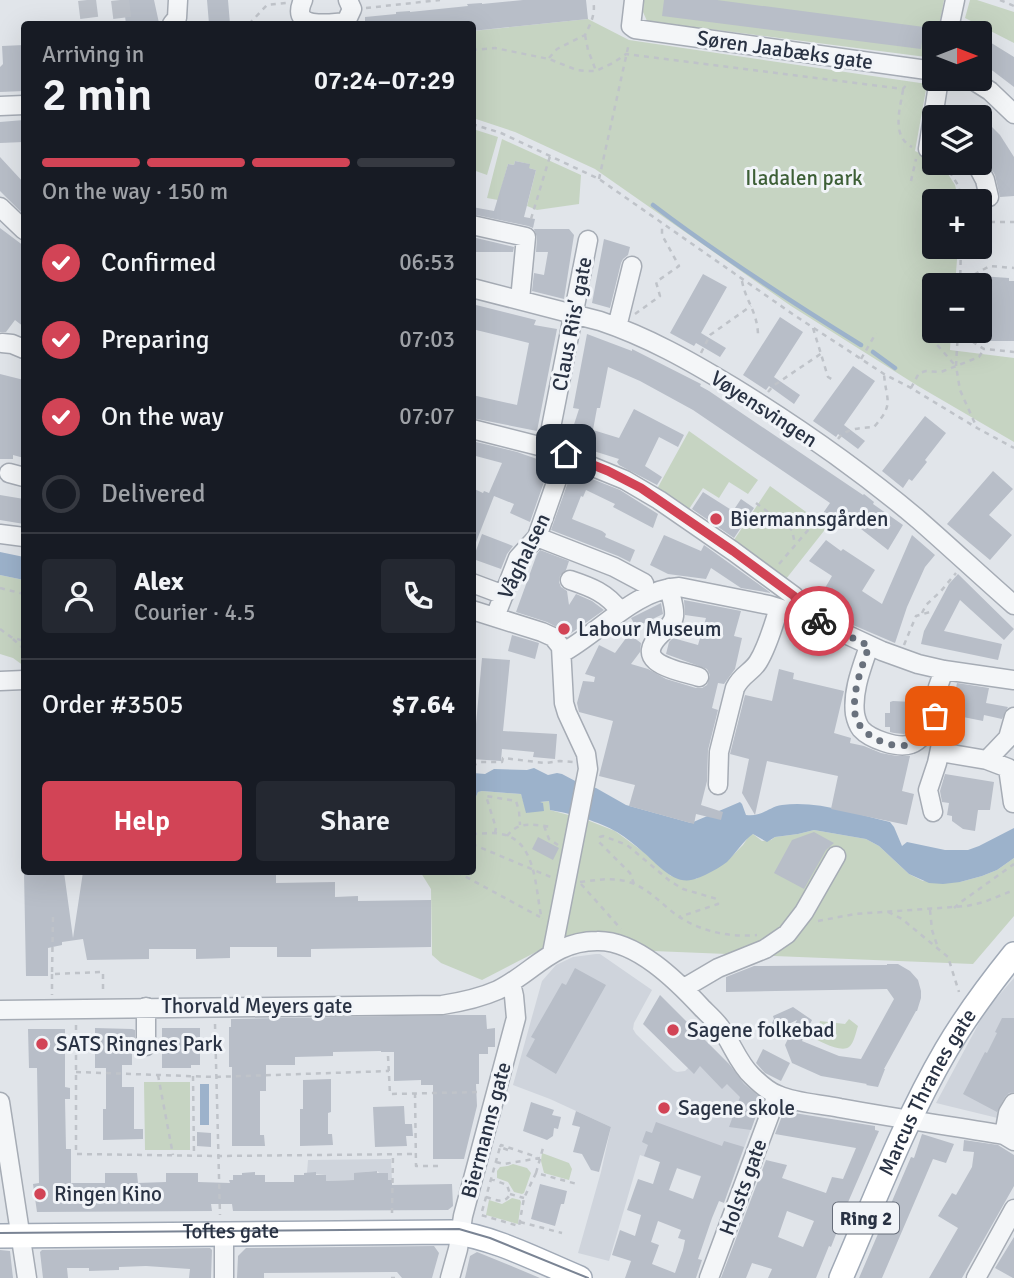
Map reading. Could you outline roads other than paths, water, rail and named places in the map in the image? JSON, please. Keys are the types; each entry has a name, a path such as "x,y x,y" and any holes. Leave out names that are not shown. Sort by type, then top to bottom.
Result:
{"main road":[{"name":"Marcus Thranes gate","path":"841,1278 909,1120 946,1049 973,1008 1009,967"},
{"name":"Toftes gate","path":"11,1236 222,1224 460,1233 495,1243 580,1278"}],"street":[{"path":"174,21 178,0"},
{"name":"Søren Jaabæks gate","path":"634,0 632,36 922,70"},
{"path":"951,21 955,0"},
{"path":"303,1 301,16 305,21"},
{"path":"324,21 348,14"},
{"path":"990,91 1014,114"},
{"path":"0,106 21,105"},
{"path":"920,152 922,148"},
{"path":"0,207 21,227"},
{"path":"476,226 526,237 520,300"},
{"name":"Claus Riis' gate","path":"547,448 589,240"},
{"path":"624,322 632,266"},
{"name":"Vøyensvingen","path":"476,289 574,314 624,322 760,404 829,451 918,520 1014,605"},
{"path":"2,343 21,348"},
{"path":"476,430 566,454 641,488 794,596 799,605 798,614"},
{"name":"Våghalsen","path":"495,617 518,558 537,537 566,454"},
{"path":"0,534 21,537"},
{"path":"537,537 614,567 644,583"},
{"path":"570,580 606,595 620,611"},
{"path":"476,584 504,595"},
{"path":"669,588 674,617 655,639 651,657 661,665 699,677"},
{"path":"562,653 581,643 620,611 669,588 686,588 798,614 899,658 944,670 1014,680"},
{"path":"718,785 719,752 735,688 740,678 758,663 779,608"},
{"path":"476,611 542,632 553,637 561,647 567,713 586,754 573,882 556,930 552,953"},
{"path":"869,646 857,685 855,710 862,729 888,743 907,745 918,740 935,716"},
{"path":"933,812 928,790 940,752 935,708 944,670"},
{"path":"0,681 21,680"},
{"path":"987,760 1008,738 1014,717"},
{"path":"940,752 987,760 1008,768 1013,803"},
{"path":"684,988 718,968 777,943 794,927 836,856"},
{"name":"Thorvald Meyers gate","path":"0,1010 442,1004 479,998 511,983 552,953 576,943 599,940 627,948 640,955 684,988 720,1027 752,1076 777,1095"},
{"name":"Biermanns gate","path":"450,1278 463,1216 516,1018 511,983"},
{"path":"145,1007 145,1046"},
{"path":"777,1095 909,1120 1011,1122"},
{"name":"Holsts gate","path":"709,1278 777,1095"},
{"path":"0,1102 11,1236 27,1278"},
{"path":"976,1278 1014,1209"},
{"path":"222,1224 224,1271"}],"water":[{"path":"0,552 21,556 21,579 0,575"},
{"path":"534,768 548,775 562,774 596,788 626,805 691,823 740,802 746,815 782,805 809,804 890,822 902,846 907,842 945,850 968,850 1014,828 1014,858 997,870 982,876 960,882 929,883 909,874 879,846 866,839 814,830 775,837 767,842 753,834 727,862 698,878 682,880 668,874 617,832 585,818 550,810 549,801 540,802 543,803 544,811 526,813 521,794 482,791 476,797 476,773 485,774 494,769"},
{"path":"200,1084 209,1084 209,1125 200,1125"}],"waterway":[{"path":"653,205 755,278 861,345"},
{"path":"873,352 895,368"}],"tunnel":[{"path":"87,0 90,21"},
{"path":"120,0 123,21"}],"tram line":[{"path":"0,1233 459,1229 490,1238 588,1278"}],"place":[{"name":"Biermannsgården","path":"716,519"},
{"name":"Labour Museum","path":"564,629"},
{"name":"Sagene folkebad","path":"673,1030"},
{"name":"SATS Ringnes Park","path":"42,1044"},
{"name":"Sagene skole","path":"664,1108"},
{"name":"Ringen Kino","path":"40,1194"}],"park label":[{"name":"Iladalen park","path":"804,178"}]}
